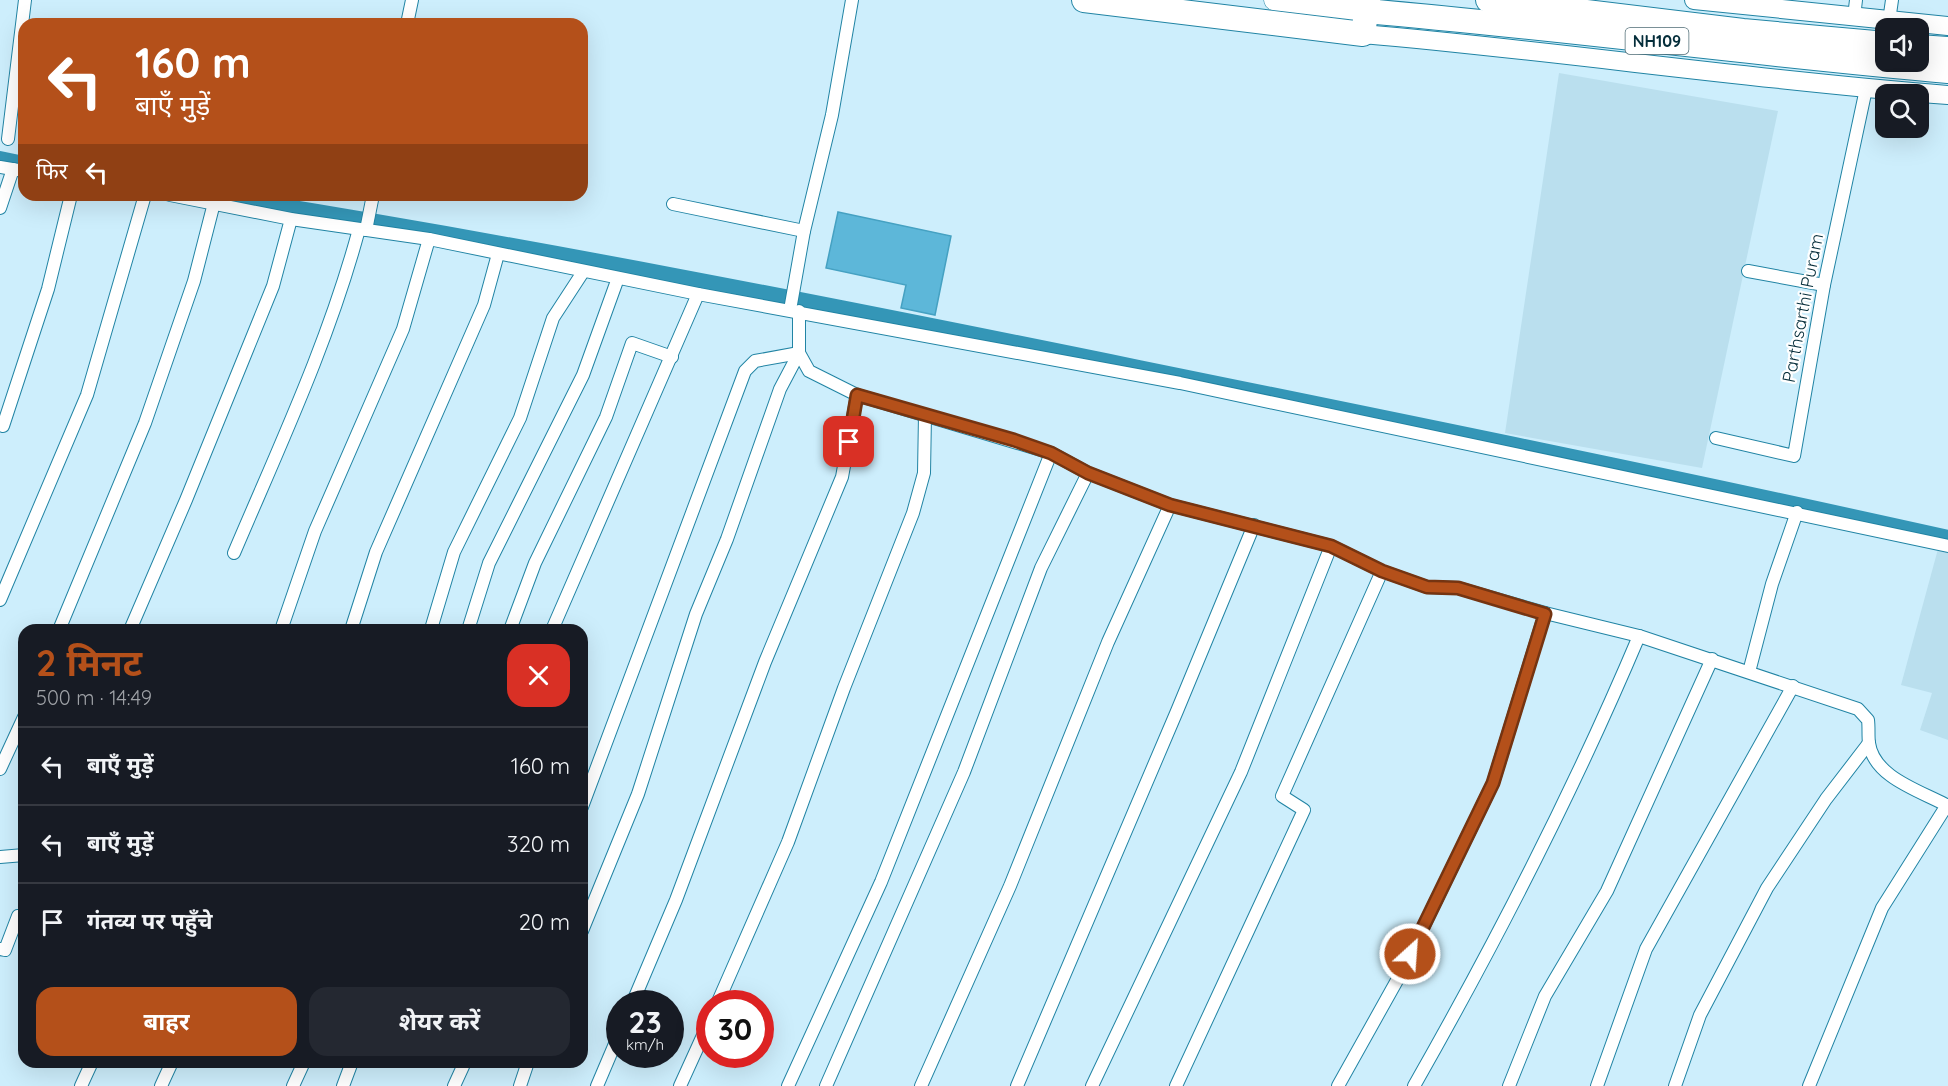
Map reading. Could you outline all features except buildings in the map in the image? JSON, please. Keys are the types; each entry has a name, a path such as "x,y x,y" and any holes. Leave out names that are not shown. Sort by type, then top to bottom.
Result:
{"highway":[{"path":"1084,0 1366,15"},
{"name":"NH109","path":"1488,0 1743,31 1875,32"},
{"name":"NH109","path":"1366,15 1545,26 1706,47 1948,71"},
{"path":"1929,48 1948,49"}],"main road":[{"path":"1274,0 1366,15"}],"street":[{"path":"23,18 25,0"},
{"path":"408,18 412,0"},
{"path":"852,0 832,115 804,231 794,305 799,353 809,371 857,395 1051,453 1088,473 1170,505 1331,546 1382,571 1427,587 1458,588 1545,614 1639,636 1858,709 1868,720 1869,743 1874,759 1882,770 1947,806 1882,908 1809,1086"},
{"path":"1694,0 1855,8 1875,23"},
{"path":"1889,18 1892,0"},
{"path":"1366,15 1866,88 1948,95"},
{"path":"1929,28 1948,26"},
{"path":"8,139 18,57"},
{"name":"Parthsarthi Puram","path":"1716,438 1794,456 1824,285 1866,88"},
{"path":"0,208 12,169"},
{"path":"3,426 48,289 70,201"},
{"path":"0,600 87,395 143,201"},
{"path":"208,201 291,219 365,225 698,294 794,305 1180,383 1509,455 1797,512 1948,546"},
{"path":"234,554 298,403 365,225 371,201"},
{"path":"61,624 145,423 194,280 214,202"},
{"path":"673,204 804,231"},
{"path":"133,624 273,286 291,219"},
{"path":"283,624 315,531 403,329 429,239"},
{"path":"353,624 376,552 484,305 498,254"},
{"path":"1748,270 1824,285"},
{"path":"433,624 458,544 520,418 553,318 583,272"},
{"path":"470,624 489,562 579,386 618,278"},
{"path":"555,624 698,294"},
{"path":"512,624 535,563 606,417 632,343 672,357"},
{"path":"588,791 745,371 755,362 799,353"},
{"path":"588,916 638,794 696,614 727,539 780,389 799,353"},
{"path":"638,990 676,900 765,662 842,477 857,395"},
{"path":"723,990 788,842 844,688 913,513 924,473 925,415"},
{"path":"788,1086 881,882 1051,453"},
{"path":"826,1086 883,962 964,772 1034,584 1088,473"},
{"path":"921,1086 1010,886 1108,642 1170,505"},
{"path":"1749,672 1772,584 1797,512"},
{"path":"1017,1086 1254,525"},
{"path":"1092,1086 1241,772 1331,546"},
{"path":"1176,1086 1304,810 1282,796 1382,571"},
{"path":"1338,1086 1400,975 1493,783 1545,614"},
{"path":"1414,1086 1515,898 1606,713 1639,636"},
{"path":"1509,1086 1545,996 1606,891 1712,659"},
{"path":"1597,1086 1647,949 1793,686"},
{"path":"0,769 18,730"},
{"path":"1676,1086 1700,1015 1767,888 1826,799 1869,743"},
{"path":"0,857 18,856"},
{"path":"0,949 5,950 18,916"},
{"path":"680,1086 696,1051"},
{"path":"597,1086 606,1065"},
{"path":"81,1086 89,1068"},
{"path":"161,1086 169,1068"},
{"path":"293,1086 301,1068"},
{"path":"344,1086 350,1068"},
{"path":"454,1086 462,1068"},
{"path":"520,1086 526,1068"}],"shaded area":[{"path":"1559,73 1778,111 1702,468 1505,433"},
{"path":"1938,549 1948,551 1948,740 1920,730 1932,693 1901,685"}],"waterway":[{"path":"0,159 18,163"},
{"path":"249,201 676,276 908,321 1544,451 1948,538"}],"route":[{"path":"849,442 857,395 1014,440 1051,453 1088,473 1170,505 1331,546 1382,571 1427,587 1458,588 1545,614 1493,783 1410,954"}]}
